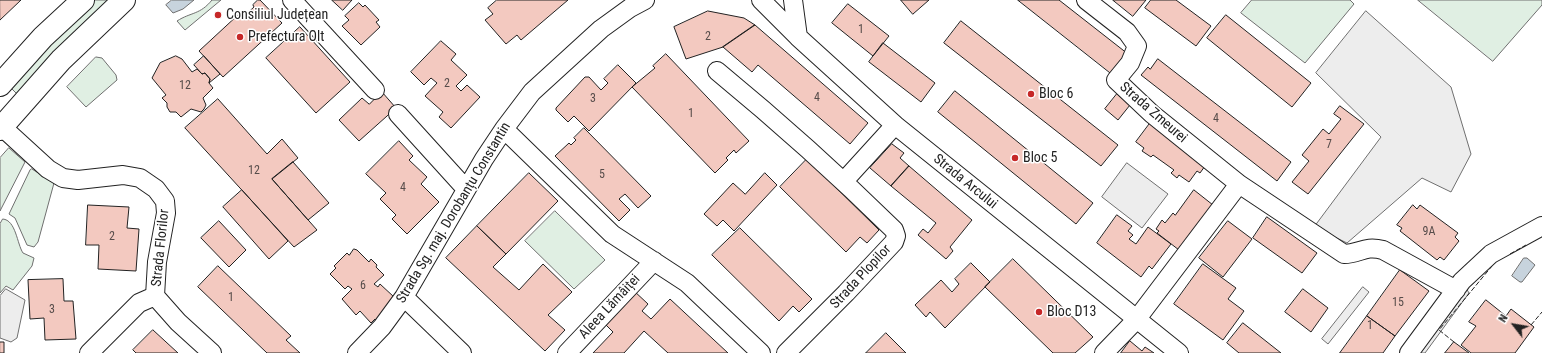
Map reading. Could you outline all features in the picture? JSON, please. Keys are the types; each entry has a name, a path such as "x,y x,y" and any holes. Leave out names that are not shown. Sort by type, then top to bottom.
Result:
{"main road":[{"path":"0,85 44,37 83,0"},
{"path":"1,128 61,60 124,0"}],"street":[{"path":"292,0 375,90"},
{"name":"Strada Sg. maj. Dorobanțu Constantin","path":"357,353 382,327 404,297 466,189 504,129 532,92 601,29 630,8 645,0"},
{"name":"Strada Arcului","path":"761,0 798,37 895,125 1179,353"},
{"path":"793,0 798,37"},
{"name":"Strada Zmeurei","path":"1086,0 1126,32 1137,46 1130,63 1116,80 1152,114 1239,184 1344,254 1352,254 1372,247 1383,250 1456,290"},
{"name":"Strada Plopilor","path":"717,71 775,118 844,181 894,230 896,236 894,242 860,280 786,353"},
{"path":"398,114 466,189"},
{"path":"844,181 895,125"},
{"name":"Strada Florilor","path":"1,128 48,169 63,178 78,180 123,175 140,178 156,189 165,201 166,213 157,262 156,296"},
{"path":"504,129 612,234 687,283 761,353"},
{"path":"1104,353 1136,320 1239,184"},
{"path":"1409,353 1462,281 1491,254 1542,226"},
{"name":"Aleea Lămâiței","path":"566,353 654,261"},
{"path":"89,353 140,303 156,296 178,322 212,353"},
{"path":"404,297 462,353"}],"green space":[{"path":"90,0 110,0 18,95 7,84"},
{"path":"212,0 221,0 185,30 177,21 199,11 208,5"},
{"path":"1252,0 1350,0 1354,4 1305,63 1241,13"},
{"path":"1418,0 1542,0 1542,5 1493,61"},
{"path":"96,57 102,58 116,75 117,80 86,107 67,87"},
{"path":"9,148 25,162 0,211 0,158"},
{"path":"32,169 54,183 38,242 34,247 27,245 15,218 9,214 30,170"},
{"path":"555,211 605,260 574,289 525,241"},
{"path":"3,219 11,223 23,253 34,258 32,266 13,290 6,286 0,293 0,224"}],"shaded area":[{"path":"172,0 194,0 183,9 173,13 166,5"},
{"path":"1366,11 1451,87 1471,154 1451,192 1422,178 1347,243 1314,227 1381,137 1316,73"},
{"path":"1127,163 1168,194 1142,228 1102,197"},
{"path":"1524,258 1527,258 1535,265 1522,282 1520,282 1512,276"},
{"path":"1462,281 1469,293 1425,353 1409,353"},
{"path":"1363,287 1369,292 1328,344 1322,339"},
{"path":"6,289 25,300 17,338 11,342 0,338 0,296"}],"building":[{"path":"0,0 21,0 0,20"},
{"name":"Prefectura Olt","path":"260,0 282,23 223,77 199,51 239,14 242,18 254,7 253,5"},
{"path":"332,0 352,0 343,10"},
{"path":"497,0 568,0 521,40 517,35 506,44 485,20 493,14 488,8"},
{"path":"901,0 929,0 913,14"},
{"path":"1018,0 1059,0 1128,54 1112,74"},
{"path":"1113,0 1146,0 1133,16"},
{"path":"1151,0 1176,0 1211,26 1196,46 1145,8"},
{"path":"359,3 363,7 365,5 379,20 376,22 380,27 361,45 342,26 349,20 345,16"},
{"path":"848,4 889,36 873,56 832,23"},
{"path":"708,11 744,18 755,25 723,47 686,59 674,27"},
{"path":"1226,15 1311,83 1292,107 1207,38"},
{"name":"Bloc 6","path":"961,21 1118,145 1101,166 944,43"},
{"path":"755,25 868,123 850,144 758,65 752,72 723,47"},
{"path":"300,27 350,82 316,113 266,58"},
{"path":"441,41 456,54 451,60 467,75 456,86 461,91 467,85 480,97 451,128 439,117 443,112 425,96 437,83 431,78 424,85 411,72"},
{"path":"883,43 935,83 921,102 869,62"},
{"path":"666,54 749,141 736,153 734,150 726,158 728,160 715,173 632,87 655,68 653,66"},
{"path":"176,56 182,59 192,72 197,69 202,74 205,73 210,79 209,83 213,88 203,98 206,105 201,112 191,109 181,117 176,112 170,112 167,107 167,103 162,98 166,95 152,78 160,63"},
{"path":"204,56 220,74 209,83 210,79 205,73 202,74 194,65"},
{"path":"1158,59 1291,162 1277,181 1141,75 1148,67 1150,69"},
{"path":"618,65 636,83 589,131 574,116 568,122 556,110 556,108 585,77 589,77 601,90 608,83 604,79"},
{"name":"Bloc 5","path":"955,91 1093,203 1076,224 938,112"},
{"path":"382,92 396,108 359,141 339,120 362,98 369,104"},
{"path":"1117,94 1130,105 1118,120 1105,109"},
{"path":"218,99 267,154 282,139 298,158 272,179 317,230 294,247 185,128"},
{"path":"1340,106 1364,124 1308,194 1292,182 1309,161 1302,155 1323,129 1329,134 1341,119 1334,114"},
{"path":"1151,122 1205,166 1200,173 1197,171 1189,182 1179,175 1177,178 1171,173 1174,170 1153,155 1151,157 1142,151 1144,148 1136,142"},
{"path":"584,128 651,196 638,208 625,194 619,199 630,210 619,221 555,156 569,143 571,145 576,140 574,138"},
{"path":"399,141 413,156 409,160 427,177 421,184 439,202 407,234 392,219 396,215 380,199 386,193 366,174"},
{"path":"892,144 904,153 900,158 909,166 891,186 870,168"},
{"path":"807,159 879,230 867,243 860,237 846,252 780,187"},
{"path":"293,162 329,203 308,220 272,179"},
{"path":"909,166 972,220 950,247 953,251 946,259 918,235 923,229 928,233 936,223 891,186"},
{"path":"529,173 558,201 506,254 477,226"},
{"path":"765,173 777,185 734,231 723,220 717,226 704,214 733,183 745,194"},
{"path":"242,190 288,241 269,259 223,207"},
{"path":"1194,190 1213,205 1179,250 1157,233 1159,231 1156,229 1162,220 1165,223 1173,213 1175,215"},
{"path":"88,205 129,207 127,228 139,229 136,271 98,269 99,245 86,245"},
{"path":"1413,205 1417,209 1420,205 1458,233 1455,237 1459,241 1444,260 1440,257 1437,260 1400,231 1402,228 1397,225"},
{"path":"1117,215 1132,226 1128,231 1133,235 1129,239 1136,244 1148,227 1171,244 1152,269 1149,266 1141,277 1097,243"},
{"path":"1267,217 1317,253 1302,273 1253,238"},
{"path":"219,221 246,250 229,267 201,238"},
{"path":"1228,221 1252,239 1223,277 1199,258"},
{"path":"477,226 506,254 493,267 519,290 543,264 572,292 548,315 565,330 545,351 446,258"},
{"path":"740,228 812,299 799,312 793,306 779,321 712,255"},
{"path":"354,249 357,250 369,262 371,259 377,265 376,267 384,275 374,284 378,287 380,284 394,297 388,303 390,306 378,322 375,319 371,323 360,311 356,315 342,299 352,289 348,286 345,289 330,274 336,268 334,266 347,253 349,255"},
{"name":"Bloc D13","path":"1013,259 1093,337 1075,353 1053,353 985,287"},
{"path":"971,263 990,282 945,328 930,312 926,317 915,305 941,280 952,292 959,284 955,279"},
{"path":"1203,264 1236,288 1228,299 1244,311 1223,340 1174,304"},
{"path":"218,266 291,336 286,340 300,353 267,353 198,287"},
{"path":"1400,270 1429,291 1395,336 1367,316"},
{"path":"63,279 64,301 73,301 76,339 45,340 44,318 30,319 28,280"},
{"path":"1303,289 1328,308 1311,332 1285,312"},
{"path":"633,290 648,304 642,311 651,319 670,299 728,353 668,353 644,331 624,353 593,353 613,332 602,321"},
{"path":"1486,300 1506,316 1511,309 1534,327 1515,353 1471,353 1461,345 1476,326 1469,322"},
{"path":"1367,316 1395,336 1383,353 1340,353"},
{"path":"1243,323 1281,353 1239,353 1227,343"},
{"path":"153,330 178,353 136,353 133,350"},
{"path":"886,333 906,353 866,353"},
{"path":"1130,341 1142,351 1145,347 1154,353 1121,353"},
{"path":"0,342 4,342 4,353 0,353"},
{"path":"1454,342 1469,353 1445,353"}],"fence":[{"path":"1510,254 1526,245"},
{"path":"1454,342 1439,330 1492,266"},
{"path":"1531,325 1542,312"}],"place":[{"name":"Consiliul Județean","path":"218,15"},
{"name":"Prefectura Olt","path":"240,37"},
{"name":"Bloc 6","path":"1031,94"},
{"name":"Bloc 5","path":"1015,158"},
{"name":"Bloc D13","path":"1039,312"}]}
